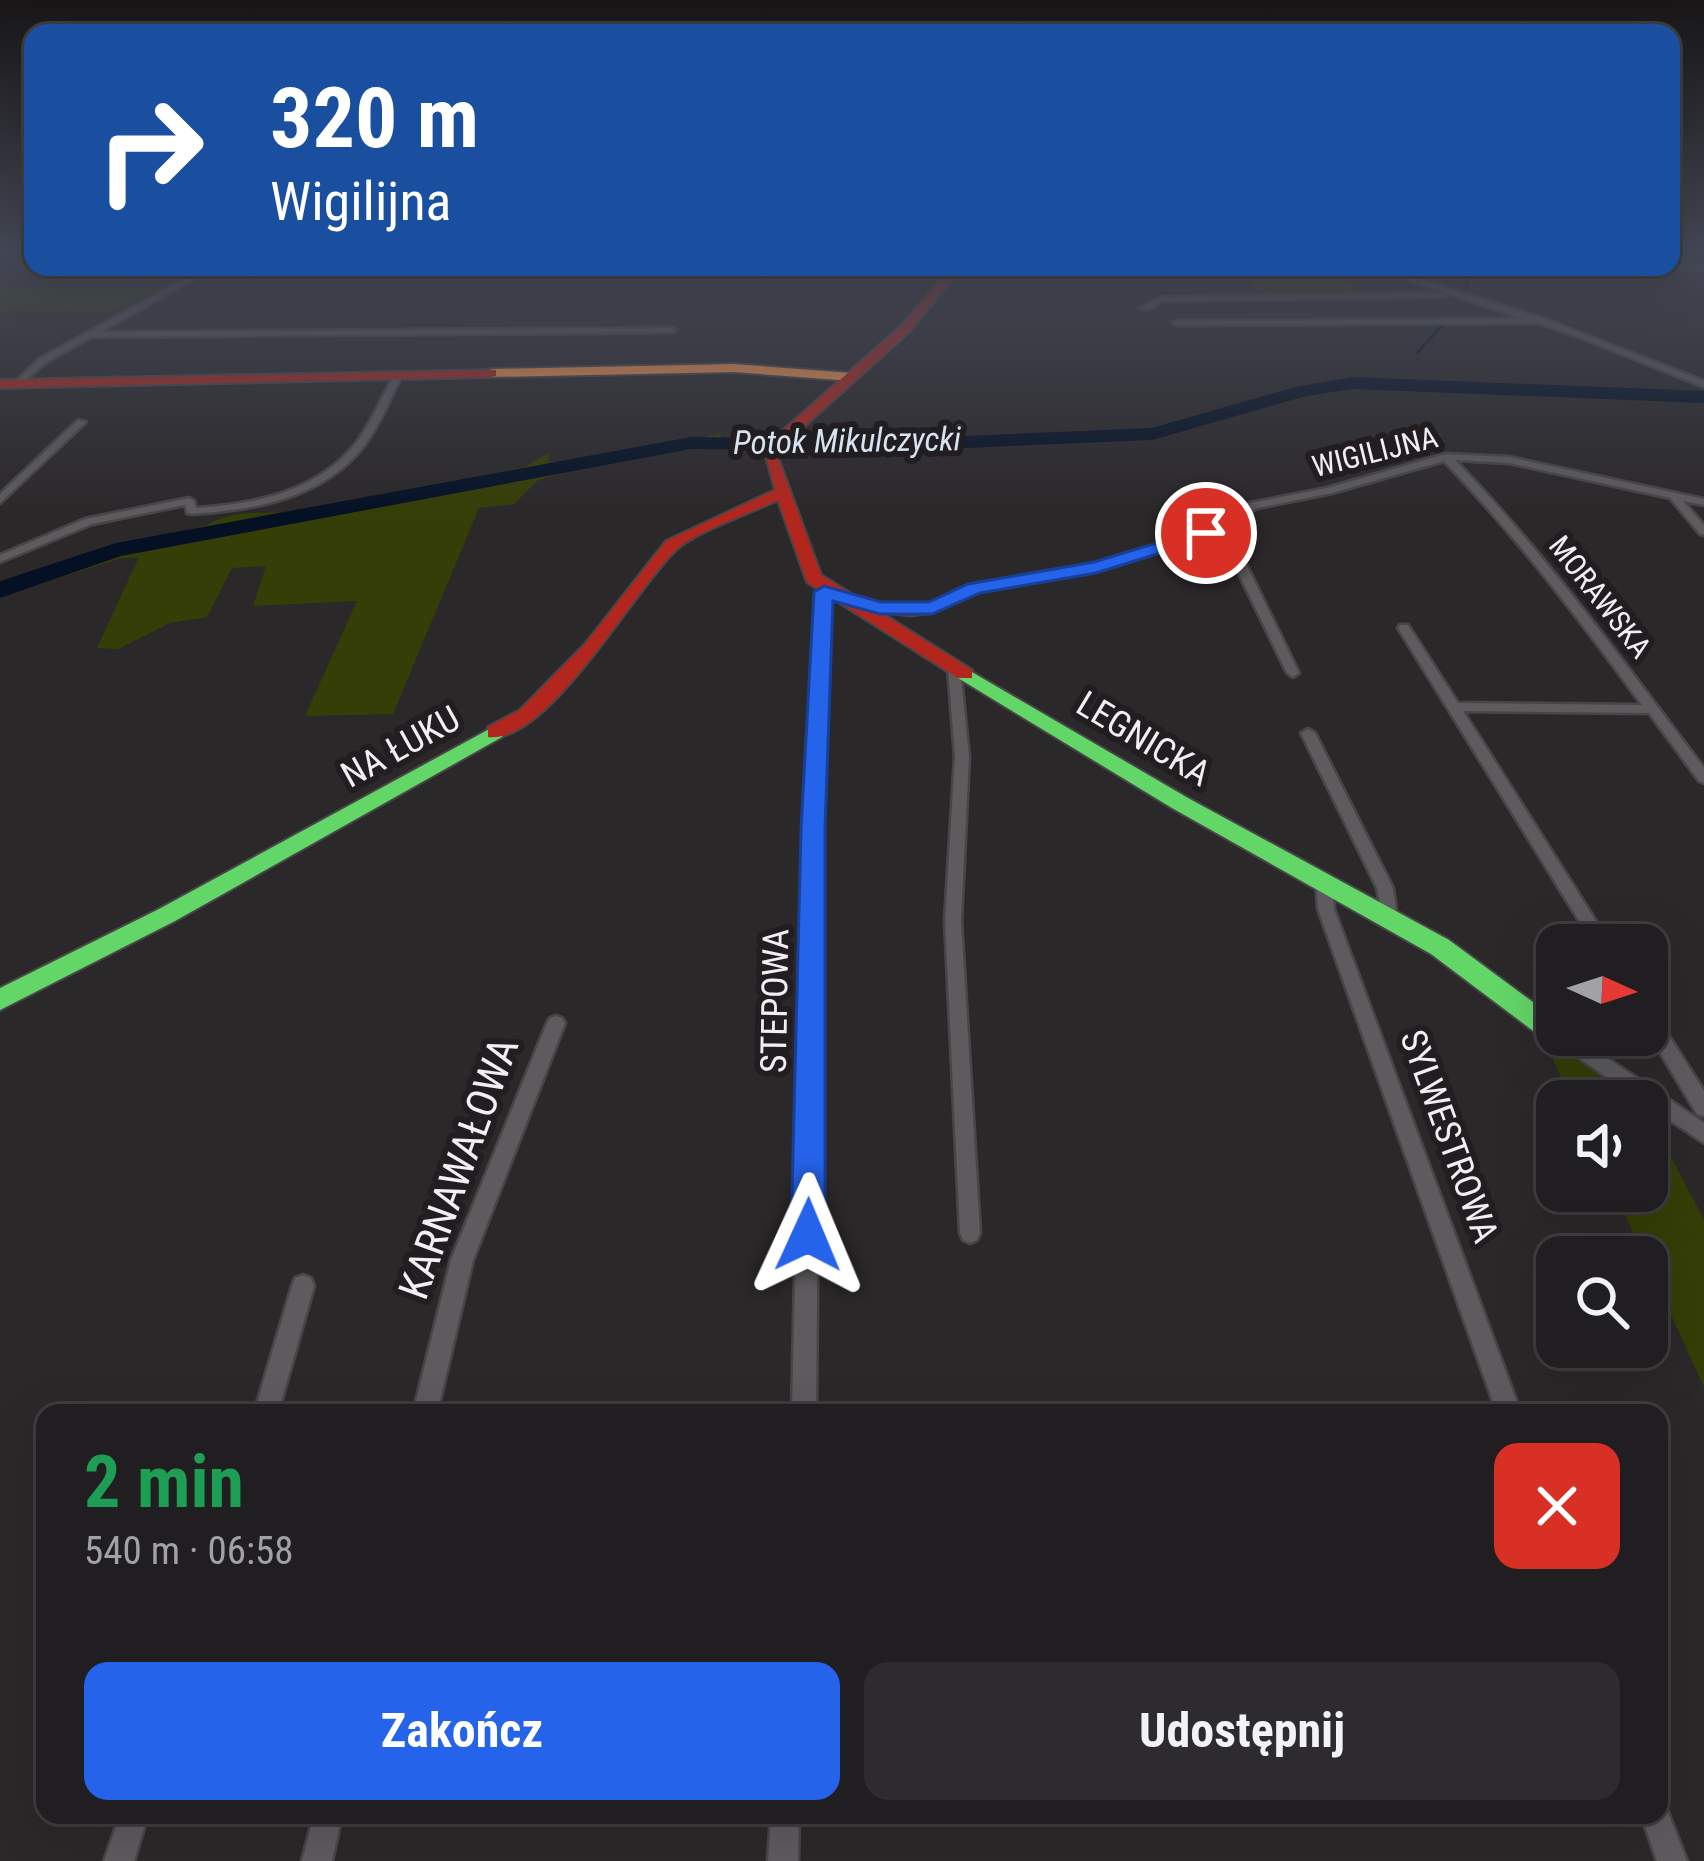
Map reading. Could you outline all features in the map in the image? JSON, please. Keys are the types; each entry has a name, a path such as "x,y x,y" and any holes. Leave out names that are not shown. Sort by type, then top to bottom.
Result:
{"street":[{"path":"10,382 79,340"},
{"path":"824,592 813,578 770,455 893,340"},
{"path":"1590,340 1704,384"},
{"path":"10,382 734,368 852,377"},
{"path":"0,560 88,520 189,501 191,512 239,508 304,488 353,453 397,377"},
{"path":"0,500 81,422"},
{"name":"WIGILIJNA","path":"858,605 911,611 932,608 975,588 1096,568 1206,533 1254,505 1447,457 1509,460 1704,502"},
{"name":"MORAWSKA","path":"1447,457 1564,594 1704,778"},
{"name":"NA ŁUKU","path":"0,1000 167,915 508,726 564,679 672,544 782,492"},
{"path":"1675,498 1704,532"},
{"path":"1206,533 1241,566 1293,673"},
{"name":"LEGNICKA","path":"824,592 858,605 954,668 1440,947 1536,1018"},
{"name":"STEPOWA","path":"804,1404 813,829 824,592"},
{"path":"1404,628 1590,924"},
{"path":"954,668 962,757 953,920 970,1233"},
{"path":"1453,707 1650,709"},
{"path":"1308,733 1385,888 1389,917"},
{"name":"SYLWESTROWA","path":"1324,884 1326,909 1506,1404"},
{"name":"KARNAWAŁOWA","path":"427,1404 462,1260 556,1023"},
{"path":"1668,1050 1704,1108"},
{"name":"LEGNICKA","path":"1590,1056 1704,1134"},
{"path":"269,1404 303,1286"},
{"path":"119,1861 131,1824"},
{"path":"317,1861 326,1824"},
{"path":"783,1861 785,1824"},
{"path":"1658,1824 1672,1861"}],"green space":[{"path":"721,434 721,438 774,437 765,446 693,448 568,471 538,480 514,504 479,508 393,714 305,716 357,601 253,606 266,566 232,568 207,617 170,623 118,649 97,648 139,557 118,559 0,597 0,580 237,514 286,512 524,467 550,452 552,463"},
{"path":"1551,1056 1576,1056 1611,1080 1562,1080"},
{"path":"1668,1151 1704,1220 1704,1387 1668,1309 1668,1236 1635,1236 1624,1212 1668,1212"}],"waterway":[{"path":"1418,352 1429,340"},
{"name":"Potok Mikulczycki","path":"0,590 116,550 691,443 897,445 1152,434 1302,392 1352,383 1704,397"}],"traffic: fast":[{"path":"965,674 1180,803 1440,947 1536,1018"},
{"path":"0,1000 167,915 495,732"}],"traffic: slow":[{"path":"491,373 734,368 852,377"}],"traffic: jam":[{"path":"893,340 785,436 770,455 813,578 965,674"},
{"path":"0,384 491,373"},
{"path":"495,732 527,714 592,647 672,544 782,492"}],"route":[{"path":"808,1235 813,829 824,592 858,605 911,611 932,608 975,588 1096,568 1206,533"}]}
